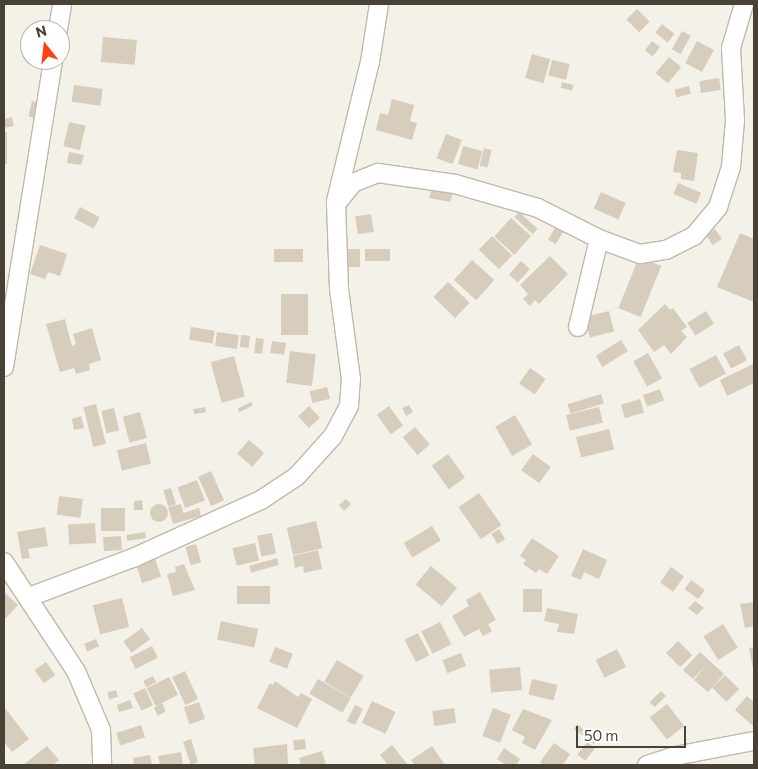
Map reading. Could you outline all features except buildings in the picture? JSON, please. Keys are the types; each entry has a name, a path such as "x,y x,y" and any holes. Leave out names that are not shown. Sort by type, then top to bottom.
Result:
{"street":[{"path":"60,20 62,4"},
{"path":"29,598 133,558 261,500 297,476 333,436 349,406 351,380 339,289 336,204 370,62 379,4"},
{"path":"336,204 353,183 378,174 455,184 538,208 599,238 640,254 666,250 694,236 718,207 731,167 735,120 731,48 744,4"},
{"path":"4,367 51,70"},
{"path":"578,327 599,238"},
{"path":"4,562 76,671 101,730 102,765"},
{"path":"647,765 674,756 754,741"}]}
